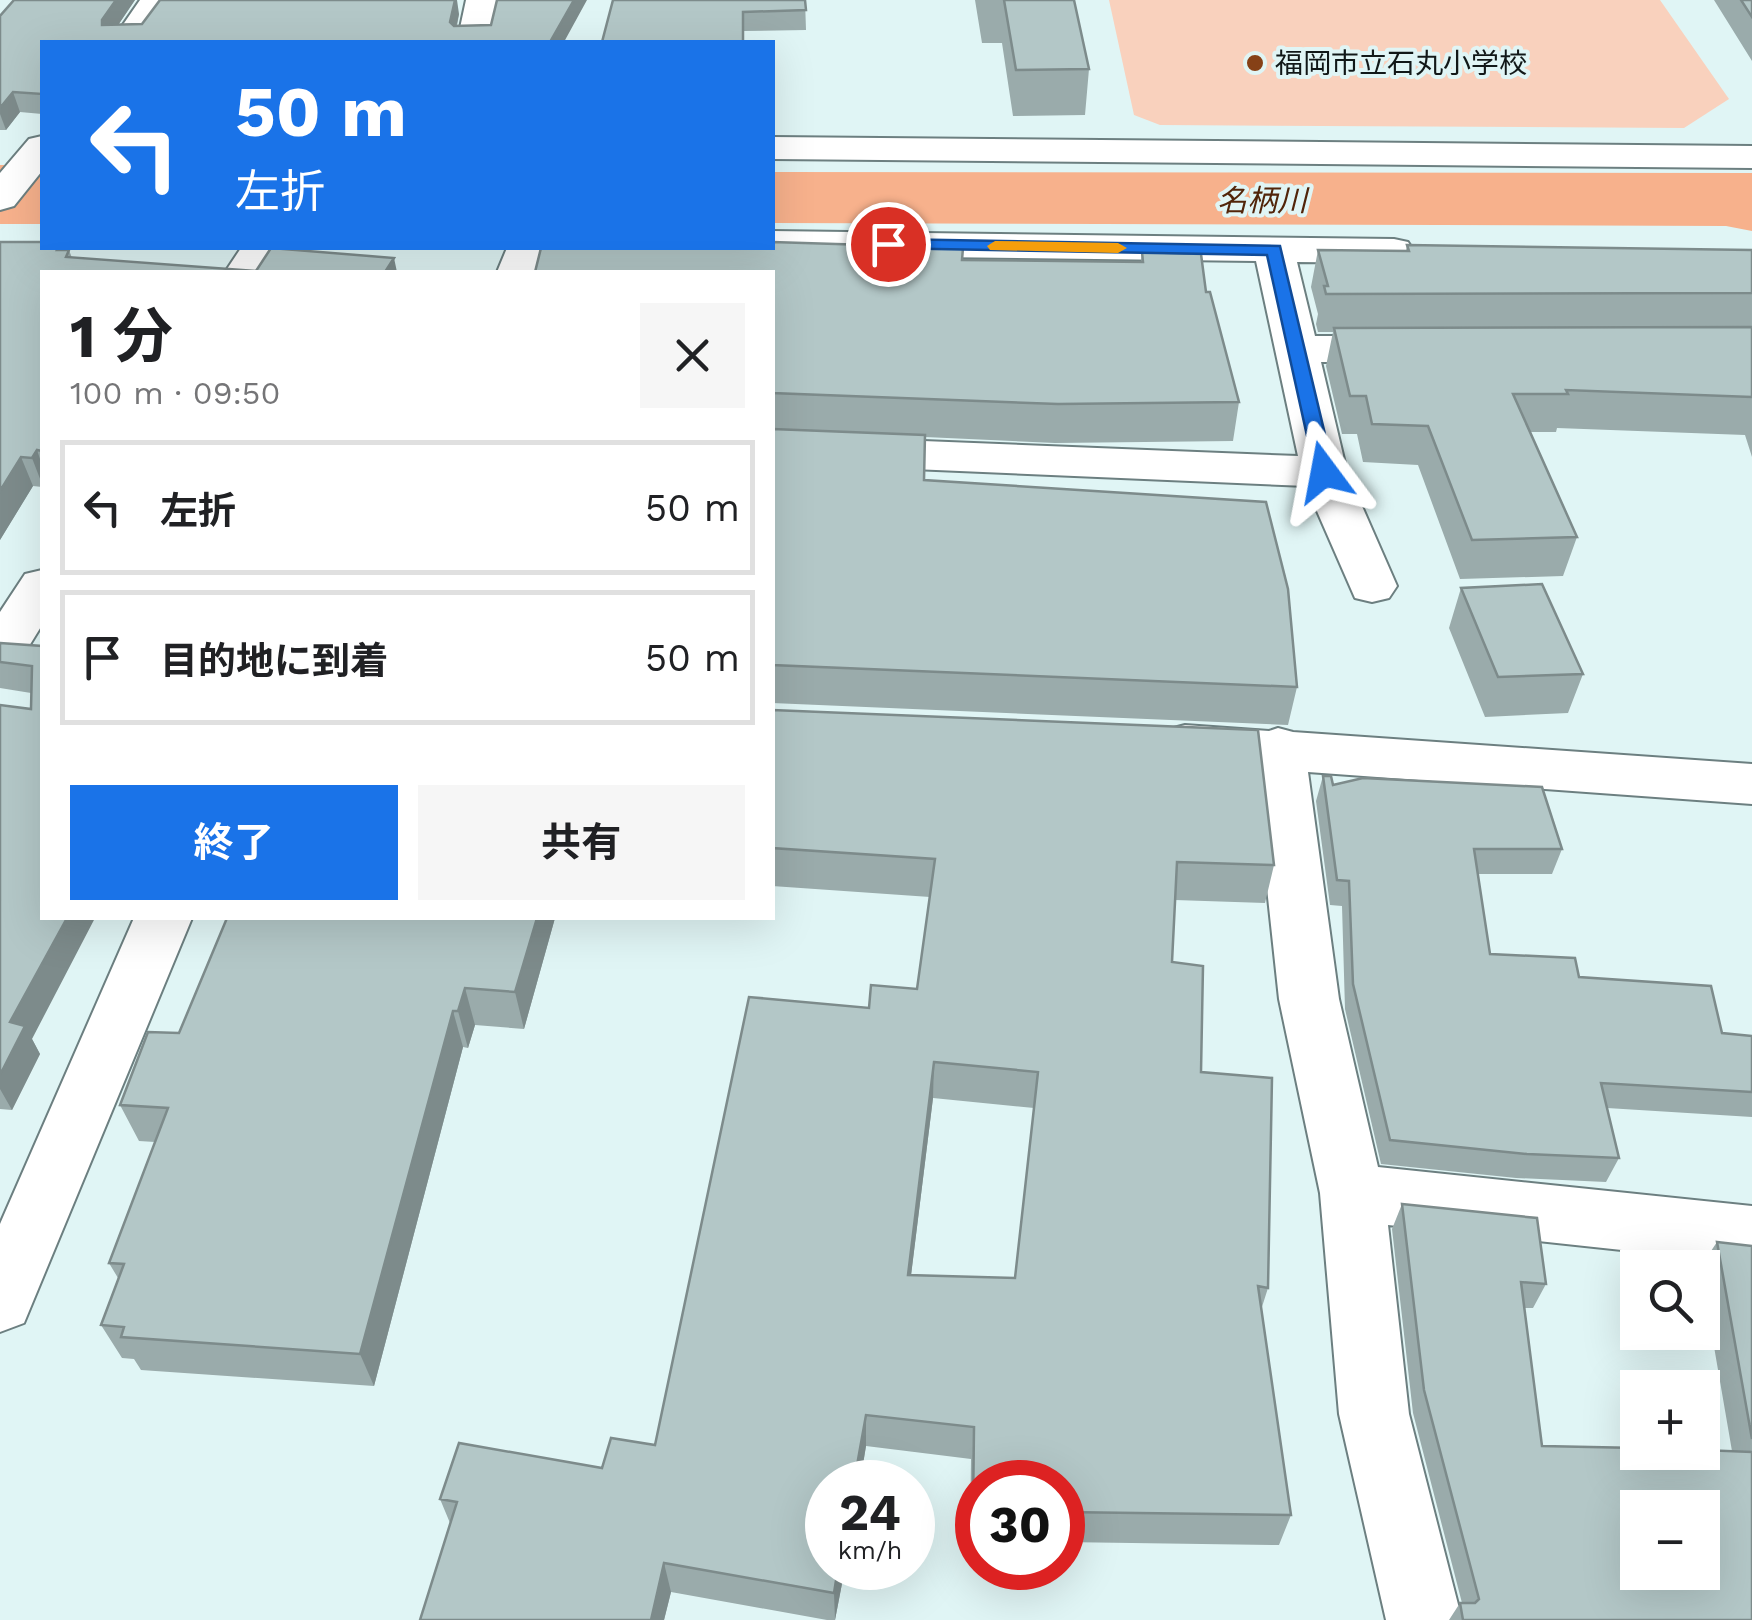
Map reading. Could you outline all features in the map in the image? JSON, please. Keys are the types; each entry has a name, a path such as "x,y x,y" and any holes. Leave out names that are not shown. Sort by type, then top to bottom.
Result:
{"street":[{"path":"129,40 157,0"},
{"path":"475,40 483,0"},
{"path":"0,147 40,147"},
{"path":"775,148 1752,156"},
{"path":"0,198 40,149"},
{"path":"775,243 1433,252"},
{"path":"1274,250 1324,472 1372,586"},
{"path":"1297,349 1436,349"},
{"path":"775,448 1324,472"},
{"path":"0,652 40,589"},
{"path":"1142,742 1278,748 1752,784"},
{"path":"1278,748 1309,999 1352,1194 1374,1414 1424,1620"},
{"path":"0,1301 162,920"},
{"path":"1352,1194 1752,1235"}],"shaded area":[{"path":"1109,0 1660,0 1729,99 1684,128 1160,125 1134,115"}],"water":[{"path":"0,165 40,165 40,224 0,224"},
{"name":"名柄川","path":"775,172 1752,173 1752,231 1726,226 775,223"}],"building":[{"path":"14,0 116,0 102,25 142,24 160,0 455,0 450,22 454,26 491,25 497,0 574,0 551,40 40,40 40,94 13,92 0,108 0,16"},
{"path":"613,0 805,0 806,10 743,12 743,40 603,40"},
{"path":"1004,0 1074,0 1089,69 1016,70"},
{"path":"1741,0 1752,0 1752,17"},
{"path":"0,242 40,242 40,250 69,250 66,257 242,270 40,270 40,451 32,458 21,457 0,491"},
{"path":"775,242 963,248 962,260 1143,262 1142,252 1201,254 1206,292 1210,292 1239,402 1058,404 775,393 775,270 536,270 540,250 775,250"},
{"path":"1407,245 1752,250 1752,293 1326,294 1324,286 1328,286 1318,250 1409,251"},
{"path":"270,250 394,258 386,270 257,270"},
{"path":"1752,327 1752,397 1566,390 1568,394 1513,394 1577,537 1472,540 1428,426 1372,424 1366,396 1350,396 1334,328"},
{"path":"775,429 925,435 924,480 1266,502 1288,589 1297,687 775,665"},
{"path":"1542,584 1583,674 1498,677 1461,588"},
{"path":"0,643 40,646 40,920 66,920 10,1022 25,1026 0,1075 0,705 31,709 32,666 0,662"},
{"path":"775,710 1258,730 1274,865 1177,862 1172,962 1203,966 1201,1072 1272,1078 1268,1288 1258,1286 1291,1515 1085,1512 1085,1460 974,1460 974,1427 866,1415 858,1460 805,1460 805,1588 664,1563 651,1620 420,1620 457,1502 440,1499 459,1443 602,1468 611,1438 655,1445 749,997 869,1008 871,985 917,989 935,859 775,848","holes":["934,1062 1038,1072 1015,1278 908,1275"]},
{"path":"1323,776 1331,776 1333,785 1363,778 1542,787 1562,849 1474,849 1490,954 1575,958 1579,977 1711,986 1722,1033 1752,1036 1752,1092 1601,1083 1619,1158 1527,1154 1390,1140 1353,984 1349,881 1337,880"},
{"path":"226,920 536,920 515,992 465,988 458,1011 453,1011 360,1354 121,1337 124,1327 101,1325 124,1264 109,1263 168,1108 120,1105 148,1032 179,1033"},
{"path":"1402,1204 1537,1218 1546,1284 1521,1282 1542,1446 1620,1448 1620,1470 1720,1470 1720,1451 1752,1452 1752,1620 1463,1620 1460,1603 1475,1603 1479,1599 1424,1390"},
{"path":"1717,1242 1752,1246 1752,1439 1720,1250"}],"slow traffic":[{"path":"995,246 1118,248"}],"place":[{"name":"福岡市立石丸小学校","path":"1255,63"}],"route":[{"path":"888,244 1274,250 1324,472"}]}
